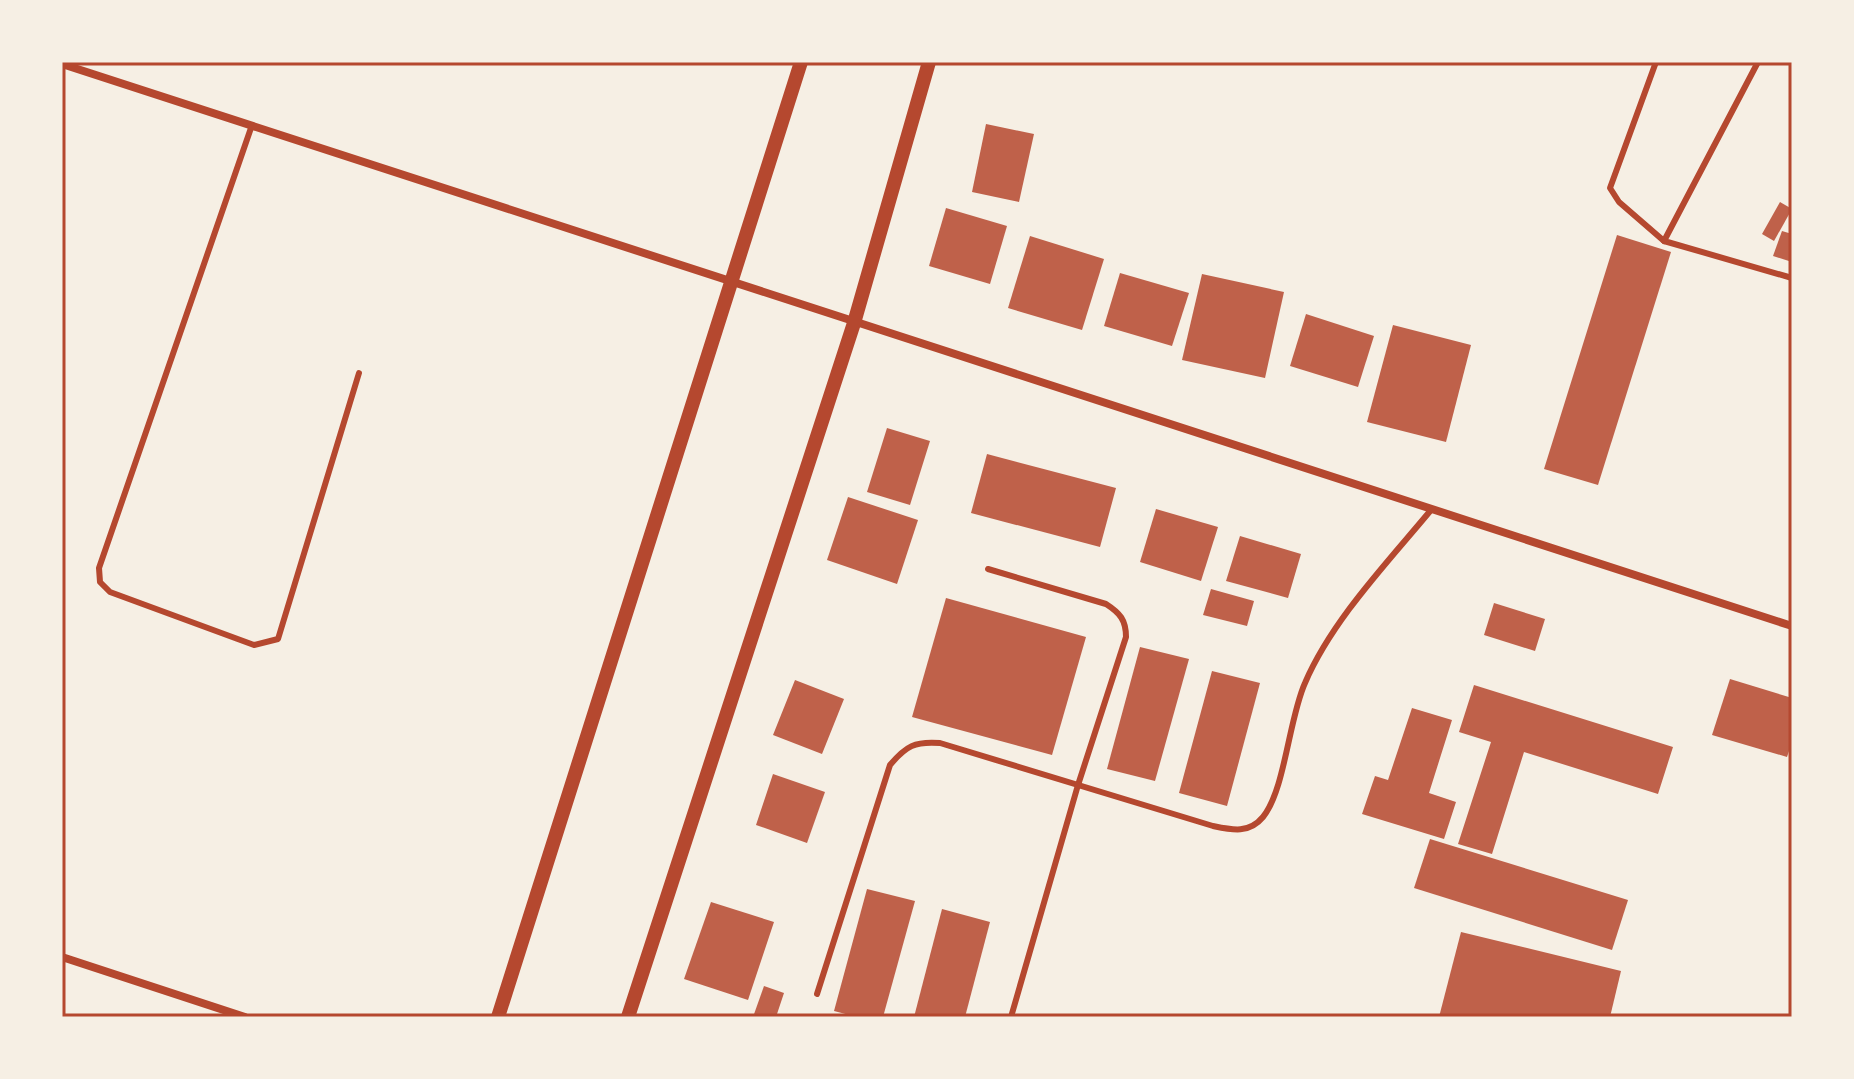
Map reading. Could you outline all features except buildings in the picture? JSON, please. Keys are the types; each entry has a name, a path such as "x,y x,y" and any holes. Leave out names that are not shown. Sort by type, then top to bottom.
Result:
{"street":[{"path":"498,1017 801,62"},
{"path":"628,1017 854,323 929,62"},
{"path":"62,64 1792,626"},
{"path":"62,957 245,1017"}],"lane":[{"path":"1656,62 1610,188 1619,202 1664,241 1792,278"},
{"path":"1664,241 1758,62"},
{"path":"252,125 99,568 100,582 110,592 254,645 278,639 359,373"},
{"path":"817,994 890,765 904,748 919,741 940,743 1236,832 1258,823 1270,807 1299,701 1311,671 1364,590 1431,510"},
{"path":"988,569 1106,604 1117,611 1126,623 1126,637 1078,785 1011,1017"}]}
